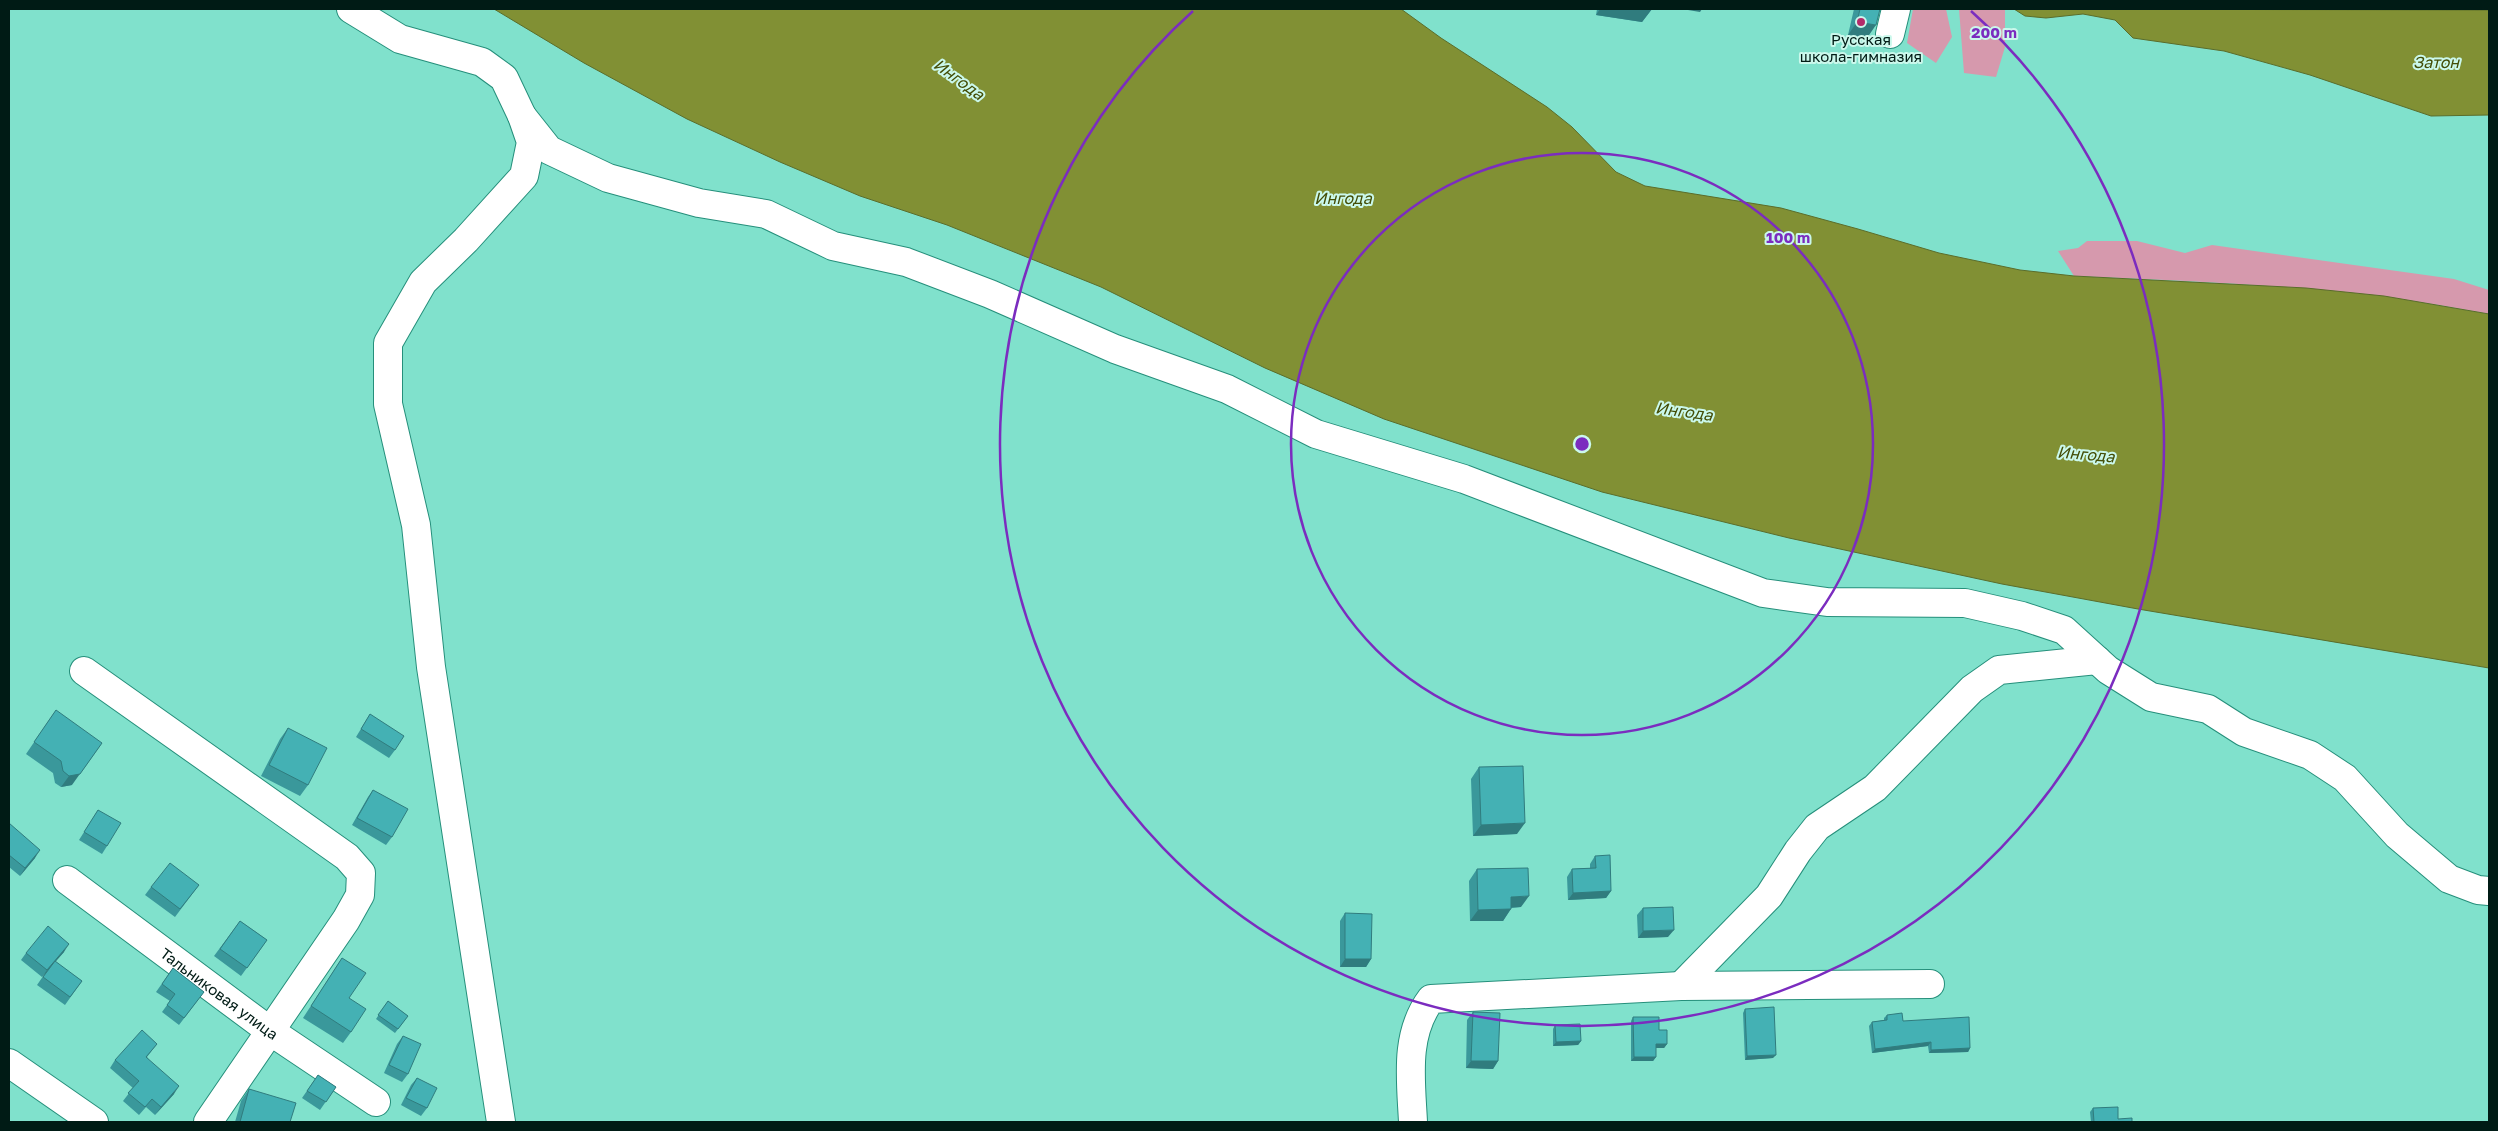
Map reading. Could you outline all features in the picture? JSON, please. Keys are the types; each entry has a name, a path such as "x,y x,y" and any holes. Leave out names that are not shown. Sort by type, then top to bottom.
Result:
{"street":[{"path":"351,9 400,39 482,62 504,78 522,116 531,142 524,176 466,240 423,282 388,343 388,404 416,525 431,667 501,1122"},
{"path":"522,116 549,150 608,178 699,203 766,214 834,246 906,262 990,294 1115,349 1227,389 1316,434 1464,479 1763,593 1828,602 1964,603 2022,616 2064,630 2108,670 2151,697 2208,709 2244,732 2310,755 2345,778 2396,835 2449,879 2478,890 2489,891"},
{"path":"1681,986 1769,896 1798,850 1817,826 1875,788 1972,689 2000,670 2097,660"},
{"path":"84,671 347,857 361,873 360,895 346,920 208,1122"},
{"name":"Тальниковая улица","path":"66,880 270,1031 376,1102"},
{"path":"1413,1122 1410,1053 1420,1014 1431,999 1681,986 1930,984"},
{"path":"9,1063 94,1122"}],"shaded area":[{"path":"1913,9 1946,9 1952,37 1936,63 1907,43"},
{"path":"1959,9 2005,9 2005,47 1996,77 1964,73"},
{"path":"2087,241 2137,241 2185,253 2212,245 2454,279 2489,290 2489,314 2386,298 2283,287 2074,276 2058,251 2078,248"}],"water":[{"name":"Ингода","path":"494,9 1401,9 1441,38 1547,107 1572,127 1616,172 1645,186 1781,208 1939,253 2020,270 2074,276 2306,288 2384,296 2489,314 2489,668 2138,609 2002,584 1789,538 1602,492 1384,419 1265,368 1101,287 947,225 860,196 780,162 687,119 584,63"},
{"name":"Затон","path":"2014,9 2489,10 2489,115 2431,116 2310,75 2224,51 2133,38 2115,20 2083,14 2046,18 2025,16"}],"building":[{"path":"1860,9 1880,9 1876,25 1857,22"},
{"path":"56,710 102,743 80,774 69,776 63,771 61,761 34,742"},
{"path":"370,714 404,736 395,750 361,729"},
{"path":"288,728 327,748 308,785 269,765"},
{"path":"1523,766 1525,823 1481,825 1479,767"},
{"path":"373,790 408,809 392,837 357,818"},
{"path":"98,810 121,823 107,846 84,832"},
{"path":"9,823 40,850 25,868 9,855"},
{"path":"1610,855 1611,891 1573,893 1572,869 1596,868 1595,856"},
{"path":"170,863 199,885 180,909 151,887"},
{"path":"1528,868 1529,896 1511,897 1511,909 1478,910 1477,869"},
{"path":"1673,907 1674,930 1643,931 1643,908"},
{"path":"1345,913 1372,914 1371,959 1345,959"},
{"path":"240,921 267,940 247,968 220,949"},
{"path":"48,926 69,944 47,970 26,953"},
{"path":"342,958 366,973 349,998 366,1009 351,1032 311,1006"},
{"path":"55,961 82,981 70,997 43,977"},
{"path":"173,968 204,992 184,1018 167,1005 175,994 162,984"},
{"path":"388,1001 408,1016 398,1029 378,1015"},
{"path":"1774,1007 1776,1055 1747,1056 1745,1009"},
{"path":"1473,1012 1500,1013 1498,1061 1471,1061"},
{"path":"1902,1013 1903,1021 1969,1017 1970,1048 1931,1050 1931,1042 1875,1049 1872,1022 1887,1020 1887,1015"},
{"path":"1633,1017 1659,1017 1659,1030 1667,1030 1667,1044 1656,1044 1656,1057 1634,1057"},
{"path":"1580,1024 1581,1041 1556,1042 1555,1025"},
{"path":"142,1030 157,1044 146,1057 179,1086 161,1107 152,1099 145,1107 128,1093 139,1081 115,1060"},
{"path":"403,1036 421,1044 408,1074 389,1065"},
{"path":"318,1075 336,1087 326,1102 307,1091"},
{"path":"417,1078 437,1088 427,1108 406,1098"},
{"path":"249,1089 296,1103 290,1122 240,1122"},
{"path":"2118,1107 2118,1119 2132,1118 2132,1122 2094,1122 2093,1108"}],"place":[{"name":"Русская школа-гимназия","path":"1861,22"}]}
